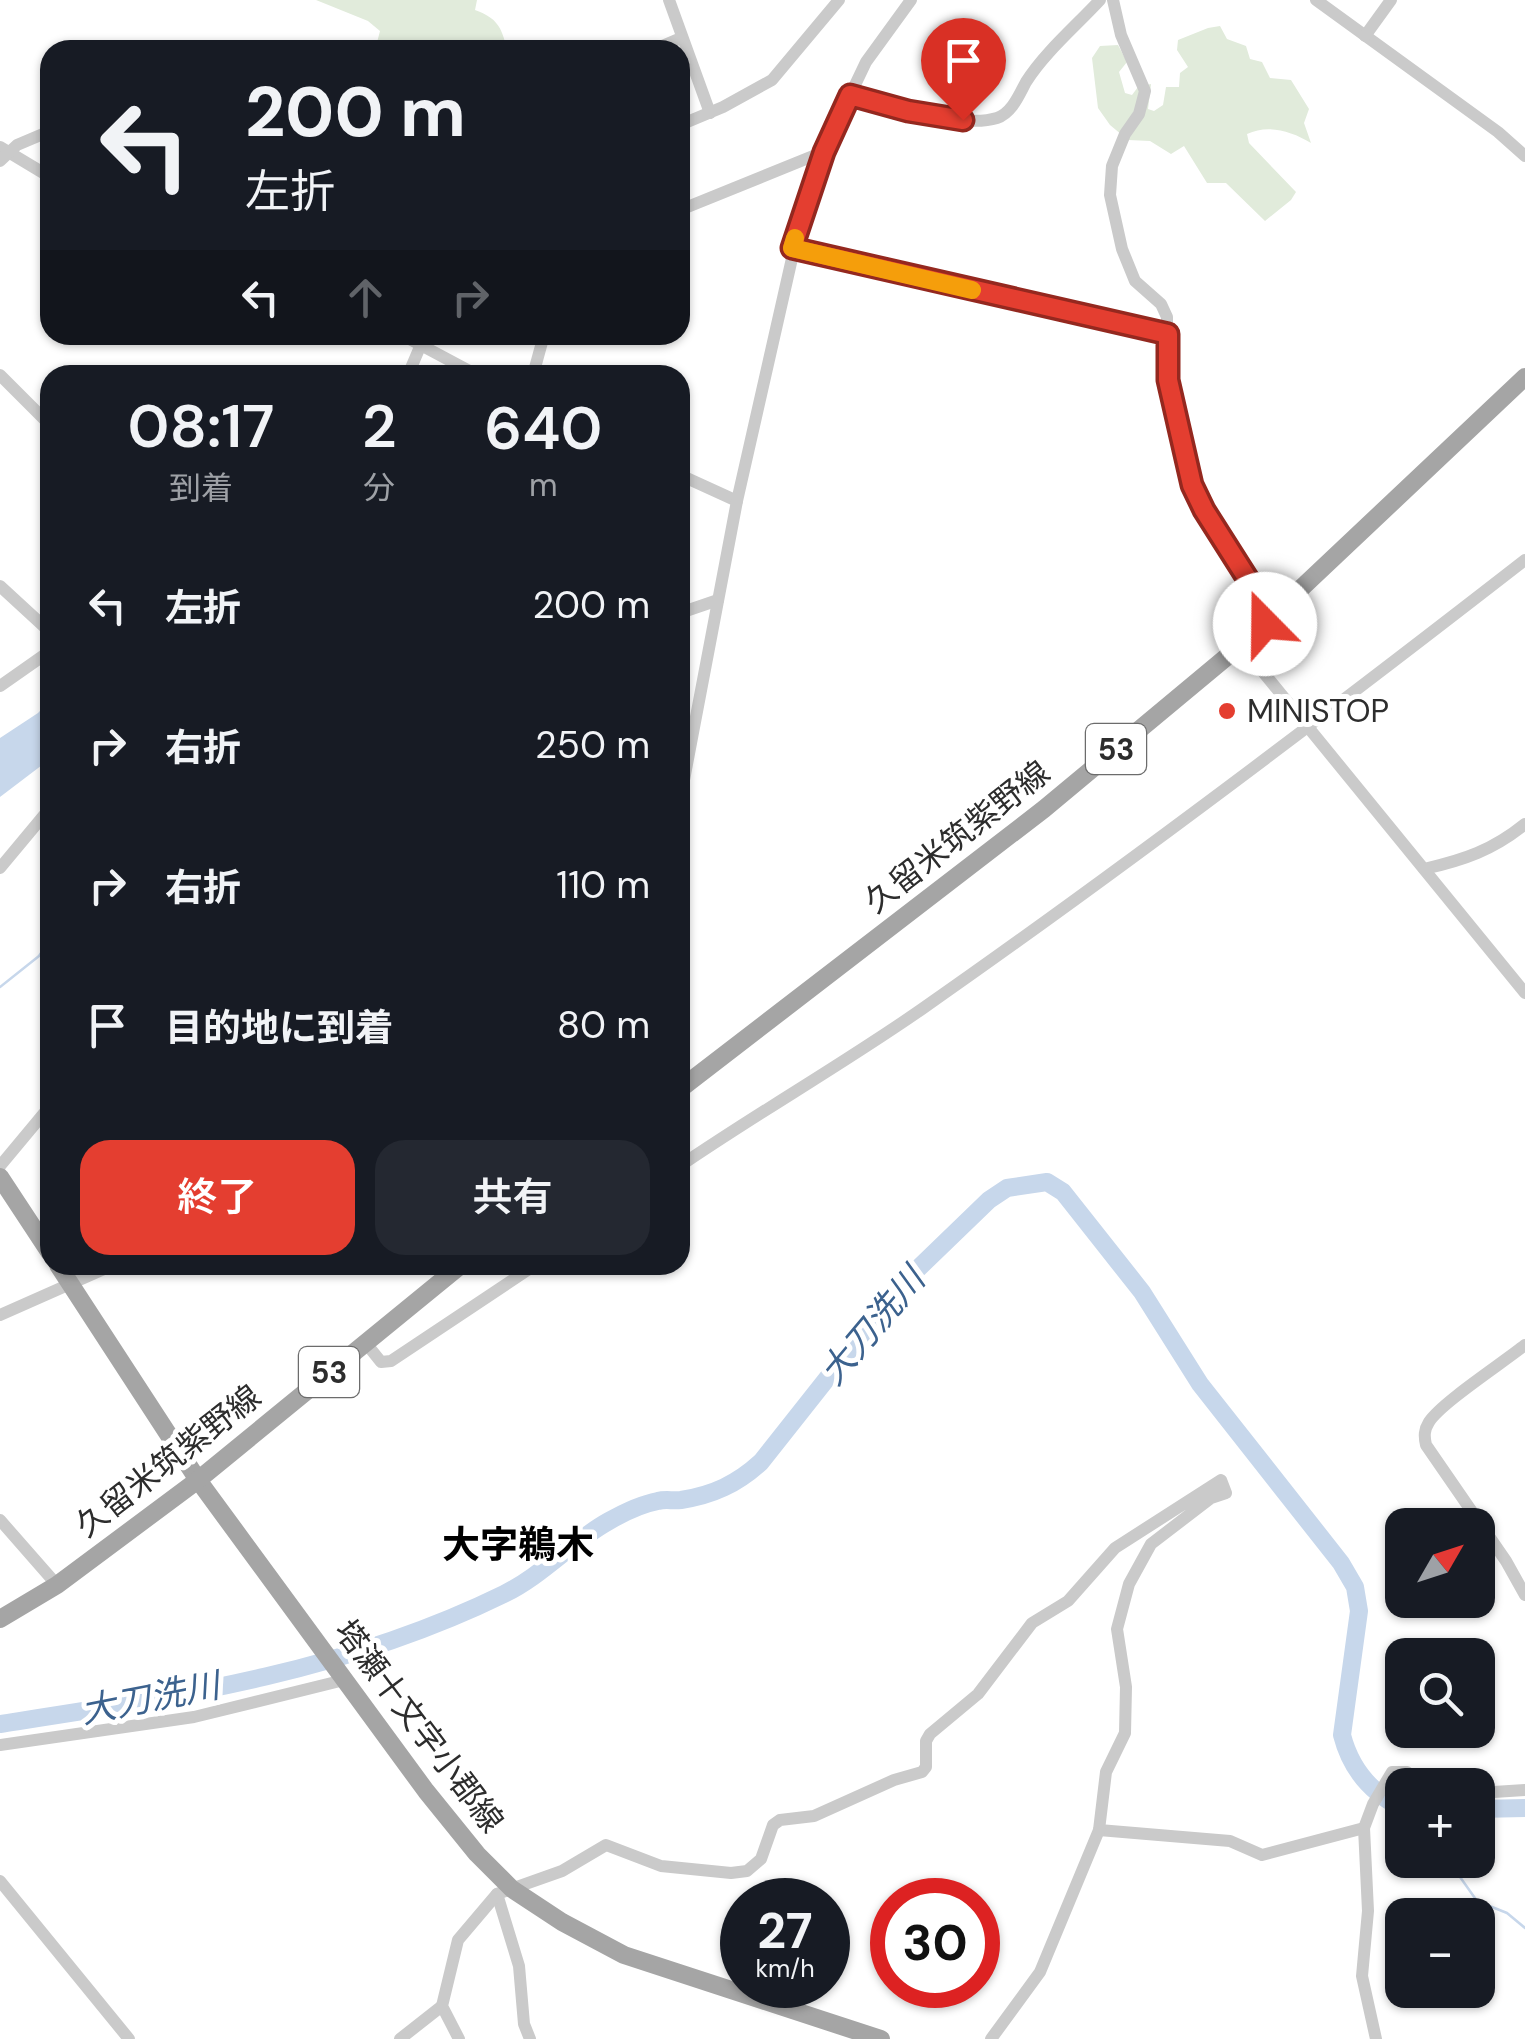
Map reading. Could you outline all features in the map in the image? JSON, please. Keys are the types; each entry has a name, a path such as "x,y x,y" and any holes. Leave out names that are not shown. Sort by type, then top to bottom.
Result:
{"main road":[{"name":"久留米筑紫野線","path":"690,1081 1044,809 1241,645 1525,376"},
{"path":"0,1177 40,1238"},
{"name":"塔瀬十文字小郡線","path":"64,1275 198,1480 504,1892 624,1954 880,2039"},
{"name":"久留米筑紫野線","path":"0,1620 57,1585 198,1480 448,1275"}],"street":[{"path":"669,0 682,38 677,40"},
{"path":"690,121 772,80 839,0"},
{"path":"690,748 737,501 792,248 824,152 850,95 866,62 911,0"},
{"path":"850,95 963,120 996,118 1016,101 1029,78 1100,0"},
{"path":"1113,0 1121,35 1145,91 1139,114 1125,134 1112,166 1110,195 1126,264 1135,281 1161,304 1167,317 1168,380 1192,485 1256,592 1265,624"},
{"path":"1316,0 1524,151"},
{"path":"1365,36 1391,0"},
{"path":"690,59 710,113"},
{"path":"40,135 4,153 40,173"},
{"path":"690,206 824,152"},
{"path":"792,248 1168,334"},
{"path":"431,345 462,365"},
{"path":"0,375 40,415"},
{"path":"690,480 737,501"},
{"path":"690,1160 917,1012 1108,878 1525,560"},
{"path":"0,586 40,623"},
{"path":"690,610 718,600"},
{"path":"1241,645 1525,993"},
{"path":"0,686 40,658"},
{"path":"0,868 40,820"},
{"path":"1424,869 1490,850 1525,824"},
{"path":"0,1166 40,1118"},
{"path":"0,1316 92,1275"},
{"path":"365,1342 380,1362 391,1361 520,1275"},
{"path":"1525,1345 1438,1412 1424,1437 1426,1446 1506,1561 1525,1596"},
{"path":"459,2039 442,2006 454,1946 504,1892 562,1871 606,1845 661,1866 747,1871 761,1859 773,1826 780,1820 814,1816 894,1780 922,1772 930,1734 987,1685 1032,1623 1068,1600 1116,1548 1221,1480 1226,1493 1210,1498 1150,1544 1129,1584 1117,1629 1126,1686 1126,1733 1106,1772 1099,1830 1040,1972 990,2039"},
{"path":"0,1520 57,1585"},
{"path":"0,1745 194,1717 342,1678"},
{"path":"1376,2039 1362,1976 1368,1911 1364,1828 1385,1782"},
{"path":"1495,1793 1525,1790"},
{"path":"1099,1830 1230,1841 1262,1856 1364,1828"},
{"path":"0,1880 129,2039"},
{"path":"504,1892 519,1966 524,2024 530,2039"},
{"path":"400,2039 442,2006"}],"green space":[{"path":"316,0 477,0 475,10 497,24 504,40 378,40 380,31 368,21"},
{"path":"1220,26 1227,39 1246,46 1250,59 1262,62 1270,78 1291,80 1309,109 1304,123 1311,143 1279,130 1247,134 1249,143 1296,192 1265,221 1226,183 1207,183 1184,146 1171,154 1150,141 1128,140 1098,108 1092,58 1100,46 1118,45 1127,62 1119,72 1125,93 1132,95 1138,87 1151,84 1148,109 1154,111 1163,105 1166,87 1179,87 1180,73 1188,67 1177,50 1178,40"}],"water":[{"path":"38,713 40,767 0,797 0,738"}],"waterway":[{"path":"0,987 40,955"},
{"name":"大刀洗川","path":"0,1724 257,1679 382,1644 504,1594 532,1578 595,1529 626,1512 652,1502 693,1498 724,1487 761,1462 901,1285 989,1200 1007,1188 1047,1182 1063,1192 1142,1292 1200,1384 1341,1563 1355,1587 1359,1611 1342,1735 1364,1779 1385,1797"},
{"name":"大刀洗川","path":"1495,1809 1525,1808"},
{"path":"1461,1878 1477,1901 1507,1913 1525,1928"}],"slow traffic":[{"path":"795,238 792,248 972,290"}],"place":[{"name":"MINISTOP","path":"1227,711"}],"district":[{"name":"大字鵜木","path":"518,1545"}],"route":[{"path":"963,120 908,111 850,95 805,201 792,248 1168,334 1170,396 1192,485 1256,592 1265,624"}]}
